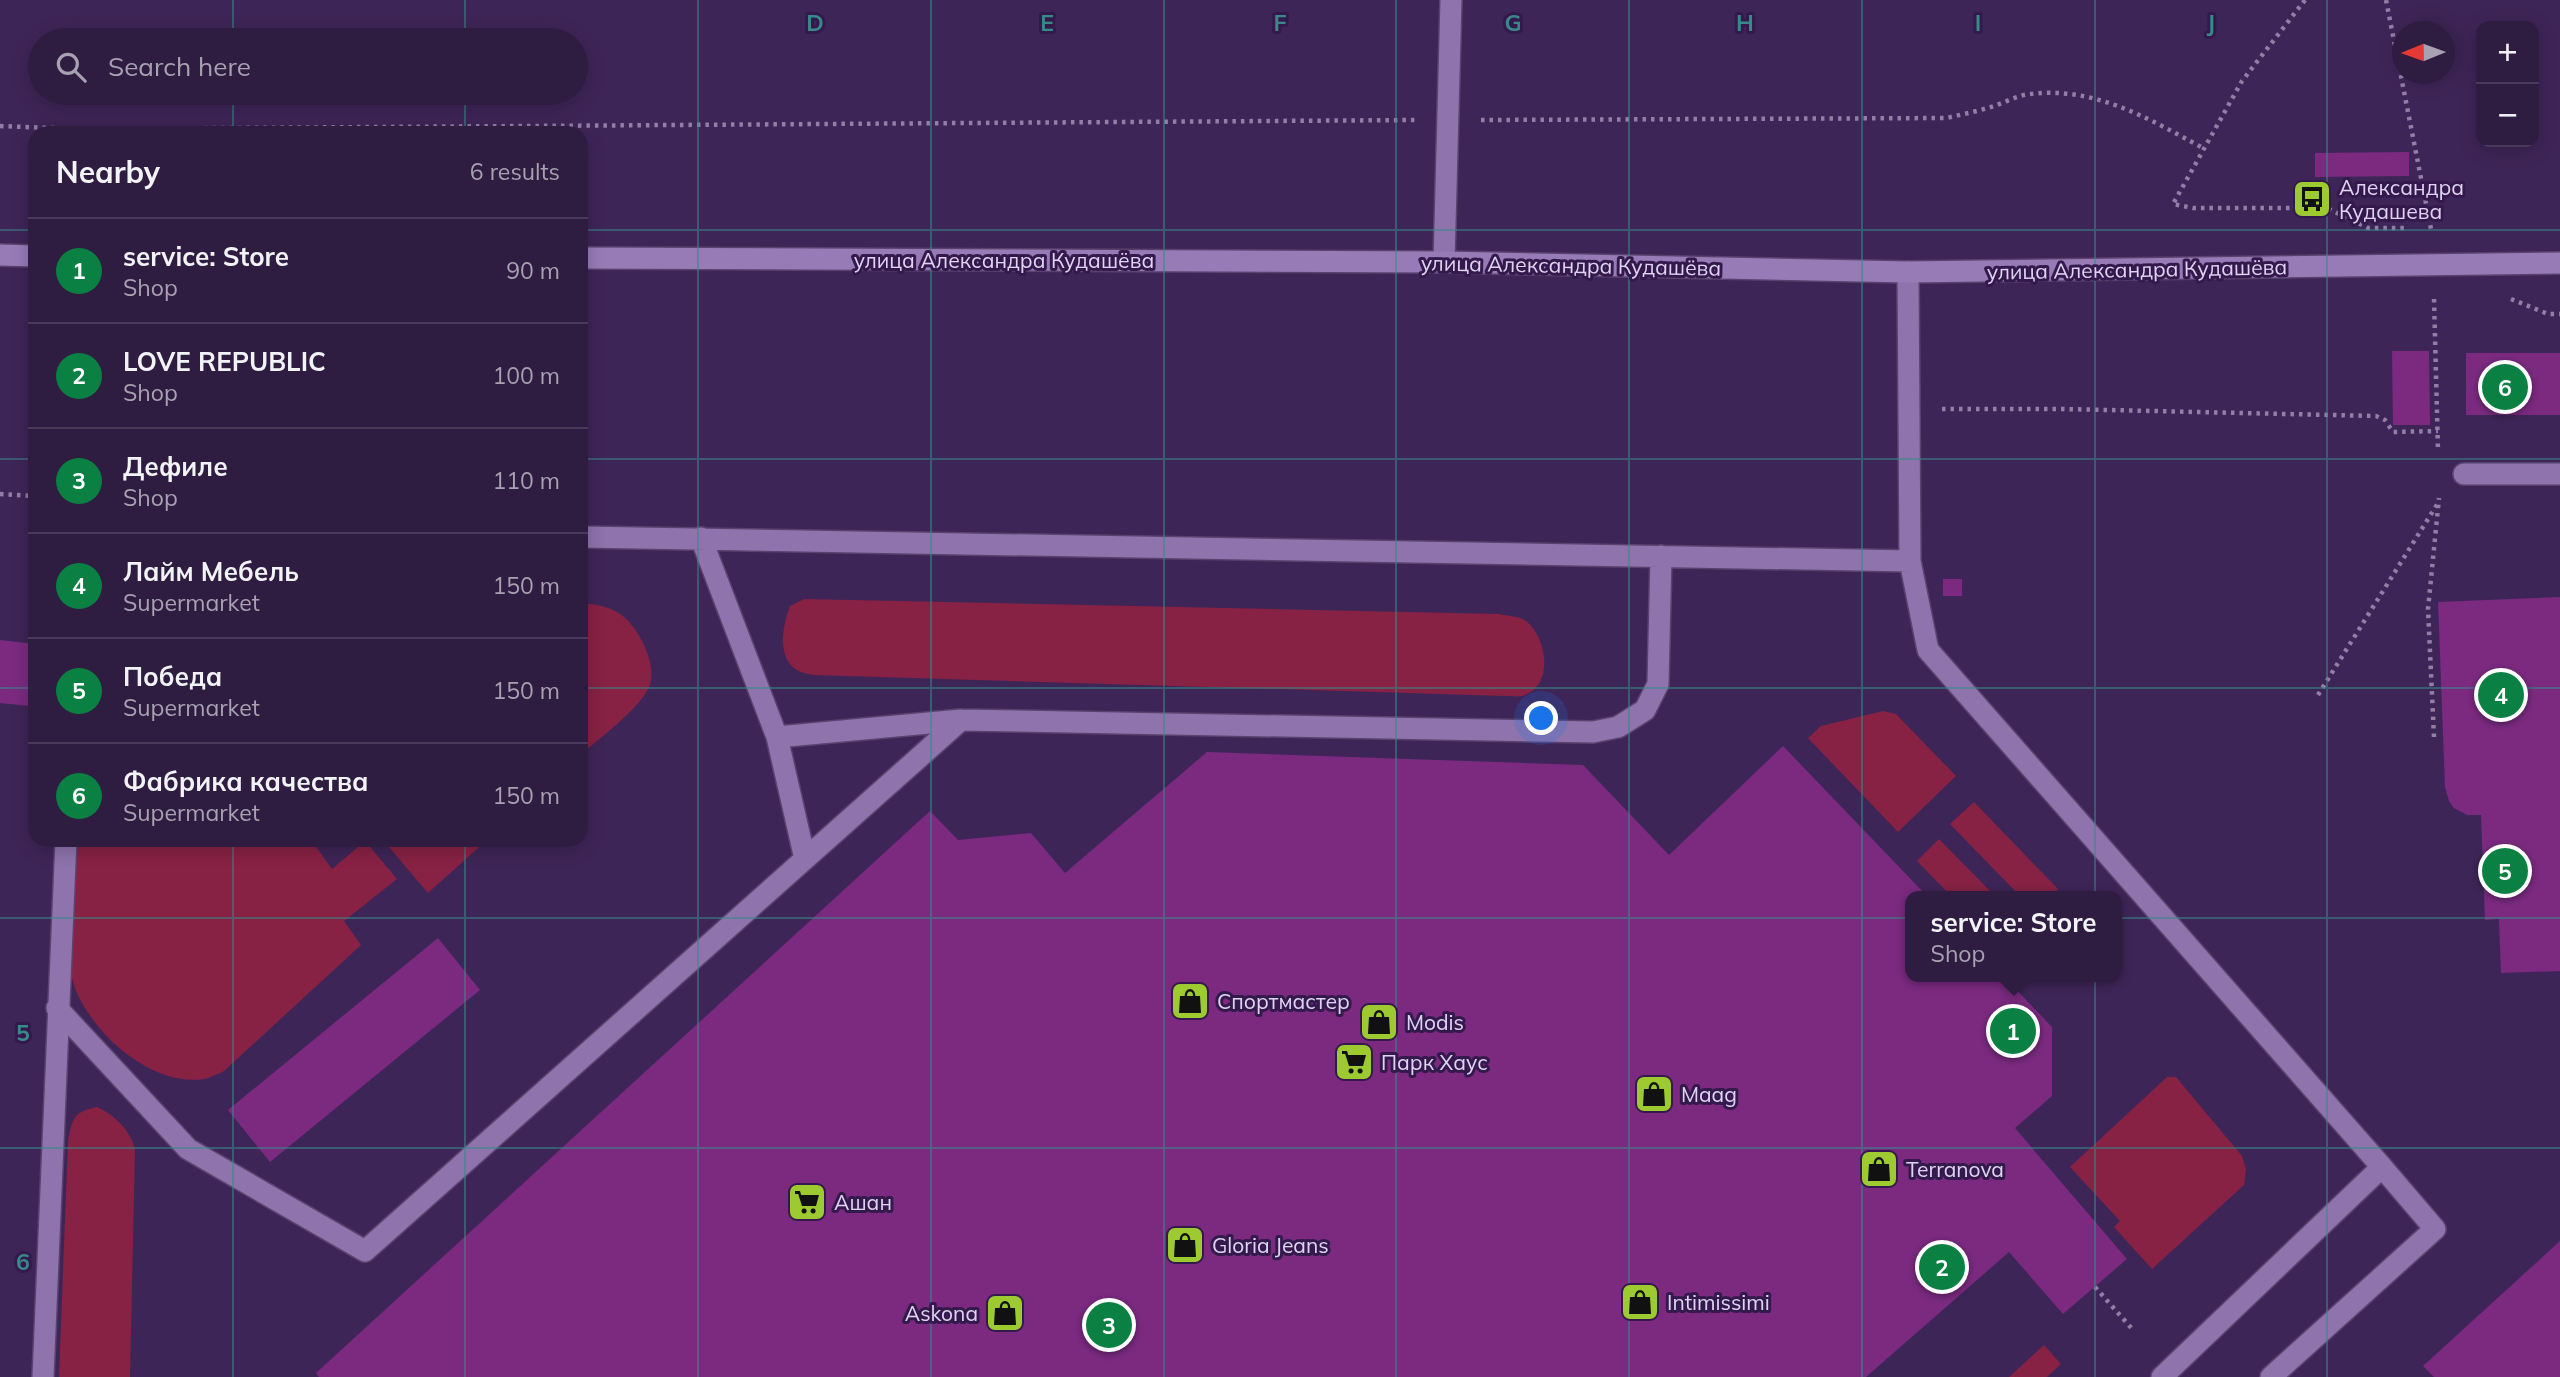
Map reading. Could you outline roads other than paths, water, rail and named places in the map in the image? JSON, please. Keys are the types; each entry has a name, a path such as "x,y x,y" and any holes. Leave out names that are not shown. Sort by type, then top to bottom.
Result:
{"main road":[{"path":"0,255 28,256"},
{"name":"улица Александра Кудашёва","path":"588,258 1444,262 1908,272 2560,264"}],"lane":[{"path":"1444,262 1451,0"},
{"path":"1908,272 1910,561 1927,650 2435,1229 2271,1377"},
{"path":"2464,474 2560,474"},
{"path":"588,537 1910,561"},
{"path":"701,538 777,737 805,859"},
{"path":"777,737 961,720 1593,732 1618,727 1645,710 1658,684 1661,555"},
{"path":"57,1008 188,1149 365,1251 961,720"},
{"path":"43,1377 66,847"},
{"path":"2162,1377 2382,1167"}],"place":[{"name":"Александра Кудашева","path":"2312,199"},
{"name":"Фабрика качества","path":"2505,387"},
{"name":"Лайм Мебель","path":"2501,695"},
{"name":"Победа","path":"2505,871"},
{"name":"Спортмастер","path":"1190,1001"},
{"name":"Modis","path":"1379,1022"},
{"name":"service: Store","path":"2013,1031"},
{"name":"Парк Хаус","path":"1354,1062"},
{"name":"Maag","path":"1654,1094"},
{"name":"Terranova","path":"1879,1169"},
{"name":"Ашан","path":"807,1202"},
{"name":"Gloria Jeans","path":"1185,1245"},
{"name":"LOVE REPUBLIC","path":"1942,1267"},
{"name":"Intimissimi","path":"1640,1302"},
{"name":"Askona","path":"1005,1313"},
{"name":"Дефиле","path":"1109,1325"}]}
